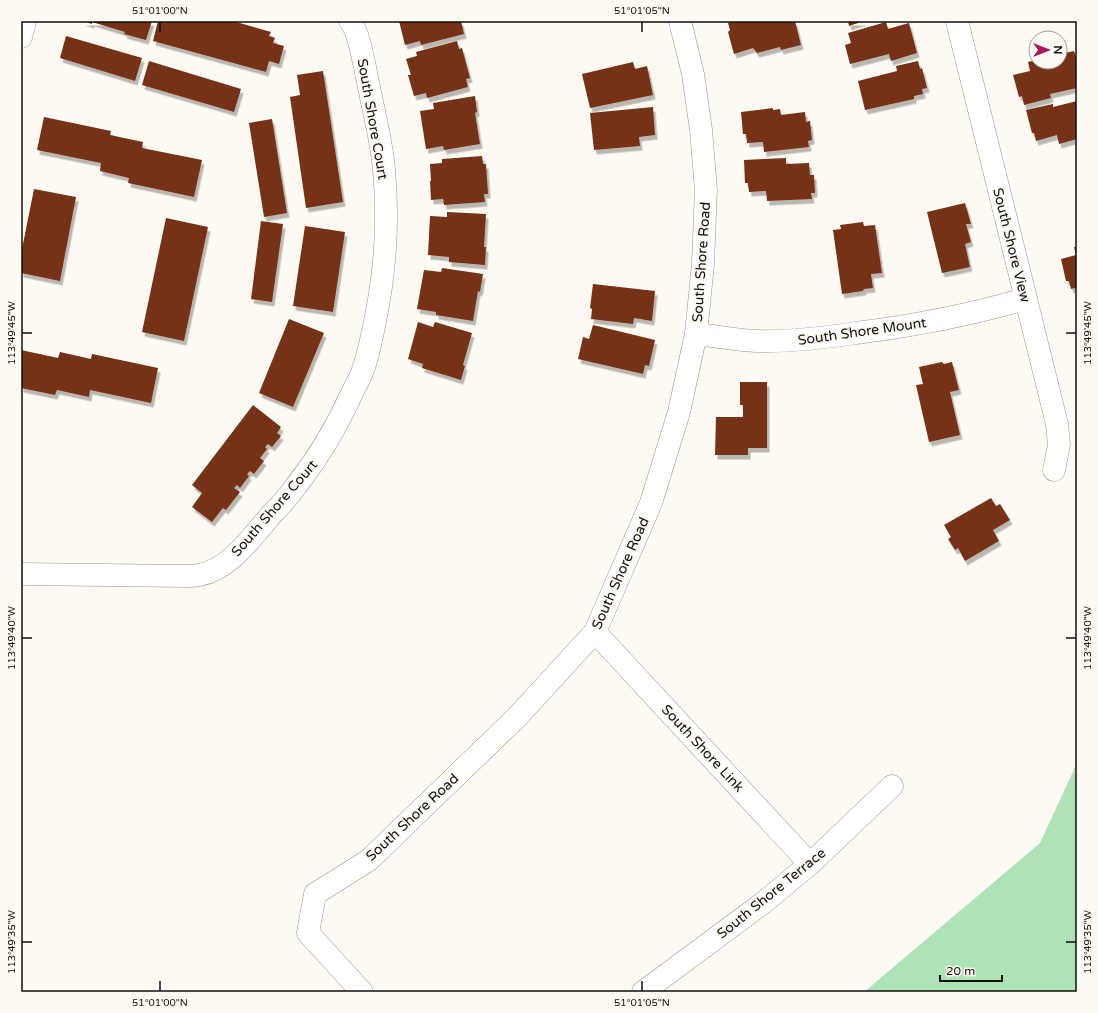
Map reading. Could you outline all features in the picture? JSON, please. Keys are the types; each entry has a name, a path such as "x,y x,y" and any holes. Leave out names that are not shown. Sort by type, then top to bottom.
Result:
{"street":[{"path":"21,37 25,21"},
{"name":"South Shore Court","path":"21,574 186,576 211,572 223,566 242,549 296,487 319,455 342,416 363,370 379,303 386,245 386,207 383,162 358,40 353,24 350,21"},
{"name":"South Shore Road","path":"362,992 308,933 315,894 368,860 517,717 595,632 651,503 679,412 696,334 703,264 706,190 701,130 693,74 680,21"},
{"name":"South Shore View","path":"957,21 1057,424 1059,445 1054,470"},
{"name":"South Shore Mount","path":"696,334 755,341 788,341 823,338 935,321 1025,299"},
{"name":"South Shore Link","path":"595,632 810,864"},
{"name":"South Shore Terrace","path":"643,992 763,903 810,864 892,786"}],"green space":[{"path":"1077,763 1077,992 864,992 1040,843"}],"building":[{"path":"83,21 152,21 146,40 124,34 125,32 92,22 92,24"},
{"path":"158,21 233,21 271,32 269,36 275,38 273,43 284,46 279,64 269,61 266,72 153,41"},
{"path":"399,21 461,21 464,34 421,45 420,41 405,45"},
{"path":"733,21 795,21 801,45 781,50 780,47 757,53 753,48 734,54 728,32 730,30 728,23"},
{"path":"848,21 864,21 849,26"},
{"path":"886,22 888,29 909,23 917,53 891,61 889,54 850,64 845,45 851,43 848,33"},
{"path":"66,36 142,58 135,81 60,58"},
{"path":"457,41 459,49 462,48 470,78 466,79 468,87 427,98 426,93 414,96 408,75 411,75 406,59 417,56 416,52"},
{"path":"1074,51 1077,60 1077,88 1050,94 1051,98 1024,105 1022,96 1019,97 1013,75 1030,70 1068,70 1068,52"},
{"path":"149,61 241,89 234,112 142,85"},
{"path":"918,61 920,69 922,68 927,88 922,89 923,94 914,96 914,99 865,110 858,81 897,71 896,66"},
{"path":"633,62 635,69 647,66 653,95 590,108 582,74"},
{"path":"323,71 343,202 306,208 290,97 300,95 297,75"},
{"path":"475,96 477,112 475,113 480,144 444,150 443,146 426,149 420,111 434,109 433,103"},
{"path":"1077,101 1077,139 1059,144 1057,135 1036,141 1034,133 1032,133 1026,110 1053,104 1053,107"},
{"path":"653,107 655,135 639,137 640,146 594,150 590,113"},
{"path":"773,108 773,110 780,109 781,115 805,112 806,122 810,121 812,140 808,141 809,147 764,152 763,142 747,143 746,134 743,134 741,112"},
{"path":"44,117 111,131 110,135 143,142 142,148 202,160 194,197 128,183 129,178 100,171 101,163 37,150"},
{"path":"272,119 287,213 264,217 249,123"},
{"path":"482,156 483,164 486,164 488,194 484,194 485,202 444,205 443,199 431,200 430,164 442,163 442,159"},
{"path":"786,158 786,164 809,163 810,175 814,175 815,193 811,193 812,199 767,201 766,191 749,192 748,183 745,183 744,160"},
{"path":"34,189 76,197 60,281 21,273 21,254"},
{"path":"965,203 971,224 966,224 971,242 965,244 970,267 942,273 927,212"},
{"path":"447,212 486,214 484,247 486,247 485,265 449,262 449,257 428,255 430,216 447,217"},
{"path":"166,218 208,227 184,341 142,332"},
{"path":"261,221 283,224 272,302 251,299"},
{"path":"863,222 864,226 875,225 882,273 871,274 873,288 842,294 833,230 841,229 840,225"},
{"path":"305,226 345,232 333,312 293,306"},
{"path":"1074,247 1077,247 1077,290 1075,288 1071,289 1069,281 1066,281 1061,259 1076,255"},
{"path":"442,268 483,274 480,292 478,291 473,321 436,315 436,312 417,309 424,270 441,272"},
{"path":"593,284 655,291 652,321 634,318 633,324 591,319 592,309 590,308"},
{"path":"289,319 324,333 293,407 259,393"},
{"path":"418,322 433,327 435,322 472,333 463,365 465,366 461,380 422,368 423,364 408,359"},
{"path":"593,325 655,340 649,366 645,365 643,374 578,359 583,337 589,339"},
{"path":"21,350 58,358 60,352 91,359 92,354 158,368 151,403 90,390 89,397 57,390 55,395 21,388"},
{"path":"942,362 944,364 952,362 959,390 950,392 960,435 929,442 916,385 923,384 919,367"},
{"path":"740,382 767,382 767,448 748,448 748,455 715,455 716,417 743,417 743,405 740,405"},
{"path":"253,405 281,427 277,433 281,436 272,447 268,444 265,447 267,449 260,458 264,461 254,474 250,471 247,474 249,476 240,488 237,485 234,488 240,492 226,510 223,508 212,522 192,507 202,493 192,485"},
{"path":"991,498 996,506 1000,504 1010,520 993,530 999,541 965,561 958,548 955,550 948,539 951,537 944,525"}]}
